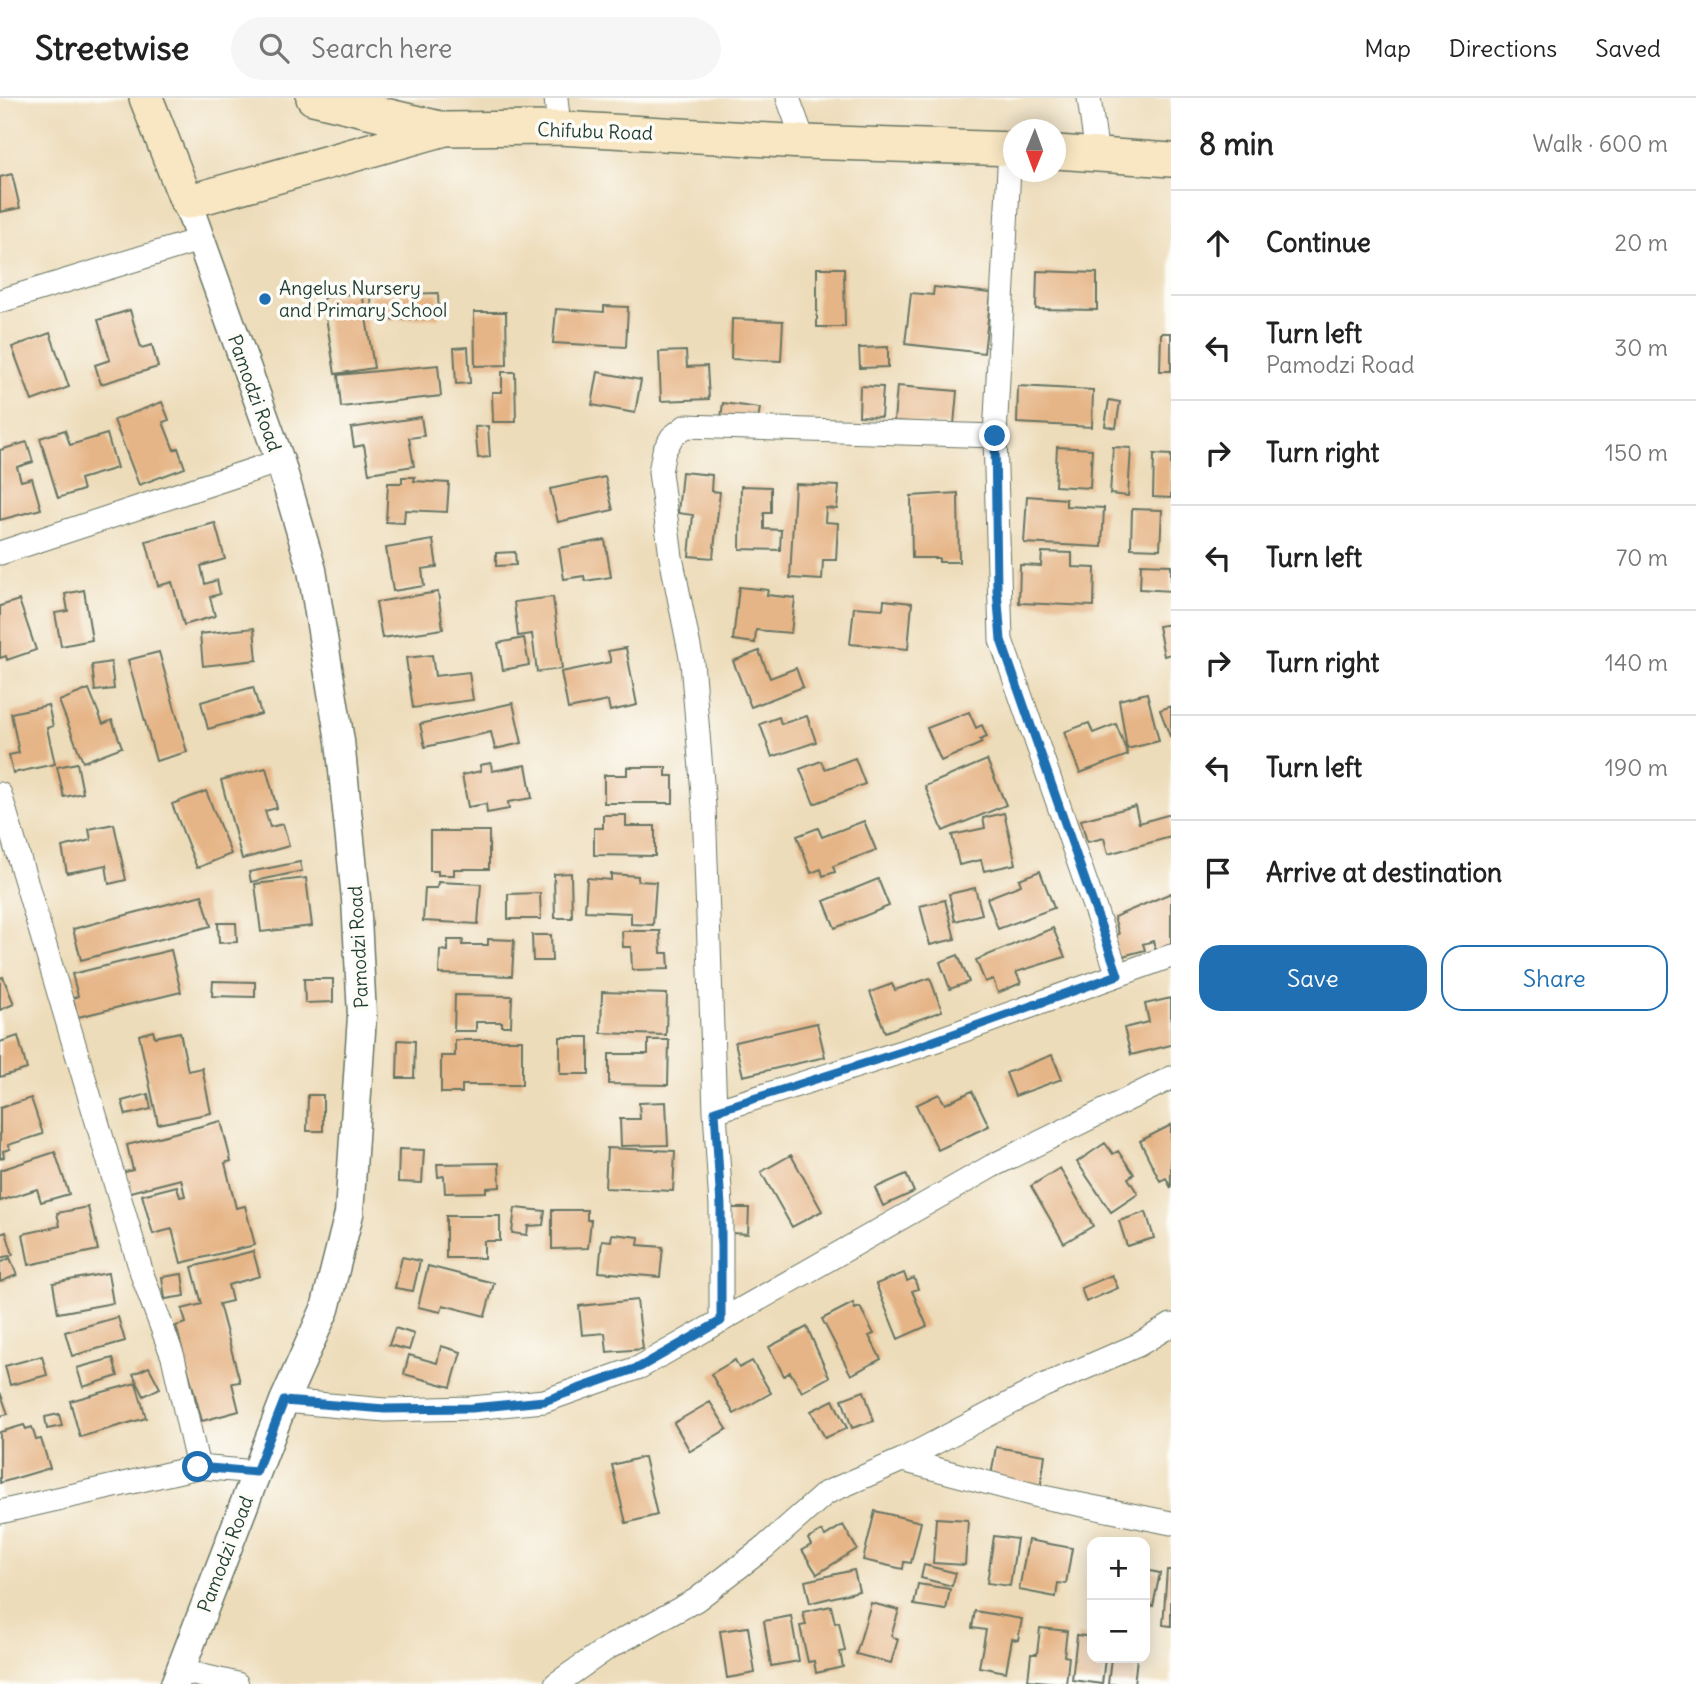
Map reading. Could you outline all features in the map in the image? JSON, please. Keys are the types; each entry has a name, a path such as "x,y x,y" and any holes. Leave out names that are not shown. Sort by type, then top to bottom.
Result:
{"main road":[{"path":"146,98 187,202"},
{"path":"313,98 445,129"},
{"name":"Chifubu Road","path":"187,202 445,129 557,113 804,142 1003,149"},
{"path":"1066,153 1171,160"}],"street":[{"path":"788,98 804,142"},
{"path":"1089,98 1097,155"},
{"path":"1010,182 995,436 997,590 1001,640 1118,975"},
{"name":"Pamodzi Road","path":"178,1677 284,1401 325,1309 349,1214 362,1016 356,899 340,741 312,570 280,461 187,202"},
{"path":"0,301 199,240"},
{"path":"721,1321 721,1206 704,806 692,662 671,557 660,472 664,451 672,437 686,426 995,436"},
{"path":"0,553 280,461"},
{"path":"0,793 143,1277 173,1357 198,1467"},
{"path":"715,1111 917,1047 1171,956"},
{"path":"284,1401 385,1409 472,1408 544,1401 640,1367 992,1166 1171,1078"},
{"path":"555,1684 606,1649 696,1600 765,1547 826,1493 902,1460 1043,1386 1138,1345 1171,1325"},
{"path":"902,1460 1038,1496 1171,1523"},
{"path":"0,1512 198,1467 256,1472"},
{"path":"178,1677 237,1684"}],"building":[{"path":"12,174 20,208 0,212 0,177"},
{"path":"817,268 844,268 845,327 817,327"},
{"path":"1037,271 1097,273 1097,310 1036,309"},
{"path":"934,287 991,293 984,353 905,344 911,293 933,295"},
{"path":"362,292 374,368 335,374 323,298"},
{"path":"438,293 439,318 372,320 371,295"},
{"path":"604,306 628,307 626,347 553,343 556,309 604,312"},
{"path":"130,310 141,348 152,345 158,367 101,384 95,365 110,360 98,320"},
{"path":"474,312 506,312 507,365 475,366"},
{"path":"732,319 783,321 781,361 731,359"},
{"path":"50,333 69,387 32,401 12,347"},
{"path":"1161,333 1171,333 1171,371 1160,371"},
{"path":"468,347 470,383 456,384 454,348"},
{"path":"888,347 888,367 860,368 859,348"},
{"path":"686,351 687,367 707,366 709,399 661,401 659,352"},
{"name":"Angelus Nursery and Primary School","path":"438,365 441,396 341,407 338,375"},
{"path":"502,372 515,372 516,422 493,422 492,392 502,392"},
{"path":"598,372 641,380 635,413 592,405"},
{"path":"860,386 883,387 881,417 859,416"},
{"path":"897,386 957,391 954,425 894,421"},
{"path":"1018,386 1093,390 1092,427 1017,423"},
{"path":"1109,400 1120,402 1116,428 1105,426"},
{"path":"162,402 169,420 163,422 174,450 178,448 185,468 139,485 114,420"},
{"path":"723,403 760,408 756,430 720,425"},
{"path":"421,417 424,436 409,438 414,466 369,473 364,445 354,447 351,428"},
{"path":"488,426 490,457 478,458 475,427"},
{"path":"65,430 70,445 107,434 117,468 80,479 83,490 58,498 40,438"},
{"path":"27,442 33,462 17,467 21,481 32,478 41,509 0,520 0,450"},
{"path":"1057,447 1092,449 1090,488 1055,486"},
{"path":"1113,447 1131,448 1128,496 1110,494"},
{"path":"1154,454 1171,455 1171,498 1153,497"},
{"path":"682,472 712,475 711,491 720,492 713,558 689,556 693,515 678,513"},
{"path":"402,477 415,477 414,481 449,483 447,512 405,510 404,523 386,522 388,483 402,483"},
{"path":"605,477 613,510 558,522 550,489"},
{"path":"795,484 839,486 837,509 826,508 825,522 838,523 836,560 823,560 822,580 790,578"},
{"path":"741,486 771,487 771,513 764,513 764,529 781,530 780,550 740,549"},
{"path":"958,493 959,562 939,562 939,558 912,558 911,496"},
{"path":"1027,496 1066,499 1066,506 1104,508 1102,547 1024,543"},
{"path":"1132,509 1162,510 1160,549 1131,548"},
{"path":"215,523 225,559 201,566 205,584 217,580 220,594 210,597 215,616 184,625 172,582 158,586 146,541"},
{"path":"433,540 437,567 422,569 424,586 393,591 386,548"},
{"path":"605,540 611,577 585,581 584,576 564,579 559,548"},
{"path":"515,552 516,565 496,566 496,553"},
{"path":"1042,552 1072,553 1072,567 1095,568 1094,606 1019,603 1020,565 1041,566"},
{"path":"1141,564 1171,565 1171,591 1140,589"},
{"path":"739,587 768,590 767,595 795,598 791,633 756,630 755,643 733,640"},
{"path":"84,590 92,640 61,646 55,613 68,611 65,594"},
{"path":"438,592 443,629 382,638 376,602"},
{"path":"553,597 562,669 537,672 532,634 518,636 514,602"},
{"path":"19,600 36,650 7,660 6,656 0,658 0,606"},
{"path":"884,600 912,603 908,649 850,644 854,607 883,609"},
{"path":"1171,624 1171,654 1164,656 1158,626"},
{"path":"254,628 257,660 203,666 200,634"},
{"path":"524,638 529,665 503,670 498,643"},
{"path":"626,648 637,705 610,711 608,701 568,709 561,672 611,662 608,651"},
{"path":"759,651 770,678 796,668 803,687 751,707 733,661"},
{"path":"159,652 187,752 156,761 128,660"},
{"path":"432,655 435,676 469,672 473,700 413,708 406,658"},
{"path":"111,662 114,689 95,691 92,665"},
{"path":"253,687 261,714 208,729 201,702"},
{"path":"89,689 103,724 112,720 122,747 83,762 59,701"},
{"path":"1147,693 1159,741 1127,749 1119,700"},
{"path":"513,703 522,743 495,749 491,732 425,747 420,724"},
{"path":"48,705 53,726 47,728 55,764 13,773 9,755 19,753 11,713"},
{"path":"1171,706 1171,739 1160,710"},
{"path":"969,712 976,728 982,725 987,737 980,740 982,743 941,761 927,728"},
{"path":"807,716 816,742 772,757 760,724 779,717 781,724"},
{"path":"1089,723 1093,733 1116,724 1128,755 1080,773 1064,732"},
{"path":"855,758 865,784 814,804 800,769 821,761 825,769"},
{"path":"987,760 1006,805 943,831 925,786"},
{"path":"77,763 83,793 64,797 57,767"},
{"path":"491,763 492,771 526,765 532,798 508,802 509,809 487,813 486,804 468,807 462,775 481,771 480,765"},
{"path":"627,767 666,767 666,776 673,776 673,803 604,803 604,775 627,775"},
{"path":"266,768 277,808 265,811 270,827 283,824 289,846 242,859 221,780"},
{"path":"206,791 231,854 197,868 172,804"},
{"path":"1135,806 1139,823 1171,814 1171,837 1108,854 1104,838 1087,842 1081,820"},
{"path":"1004,813 1016,864 984,871 981,860 959,865 952,835 985,828 983,818"},
{"path":"603,815 626,815 626,826 655,826 655,856 594,855 594,828 603,828"},
{"path":"864,821 876,850 833,866 835,872 823,876 821,869 811,873 797,836 818,828 822,837"},
{"path":"114,824 126,880 109,884 106,865 67,873 62,847 91,840 89,829"},
{"path":"430,831 489,831 489,869 454,869 454,875 438,875 438,871 430,871"},
{"path":"300,862 302,871 251,882 249,872"},
{"path":"1040,871 1054,908 998,929 987,898 1021,885 1019,879"},
{"path":"571,873 572,918 555,918 554,874"},
{"path":"611,874 638,876 638,881 656,882 653,925 631,924 631,913 585,911 587,878 611,880"},
{"path":"306,878 312,926 261,932 255,884"},
{"path":"878,879 889,906 835,928 824,901"},
{"path":"438,882 481,884 478,924 423,921 425,888 437,888"},
{"path":"975,888 982,914 955,921 949,894"},
{"path":"540,893 541,919 508,919 508,894"},
{"path":"1171,893 1171,950 1157,954 1153,941 1143,944 1145,950 1119,957 1113,936 1119,934 1114,917"},
{"path":"202,895 211,926 81,960 73,929"},
{"path":"945,900 955,939 930,945 920,906"},
{"path":"218,923 236,923 237,942 219,943"},
{"path":"1053,928 1065,957 1016,972 1021,983 998,993 993,979 985,982 976,960"},
{"path":"622,931 660,931 661,953 668,953 669,969 632,970 631,947 623,947"},
{"path":"532,935 551,935 552,961 533,961"},
{"path":"488,939 514,940 512,976 439,974 440,950 448,951 448,940 463,940 462,945 488,945"},
{"path":"171,950 181,992 78,1017 73,998 78,996 72,974"},
{"path":"958,955 969,982 950,989 940,962"},
{"path":"3,977 14,1004 0,1010 0,978"},
{"path":"930,978 942,1011 885,1032 870,992 892,984 895,990"},
{"path":"304,979 333,979 333,1002 305,1003"},
{"path":"213,981 255,982 255,997 212,996"},
{"path":"602,992 667,994 666,1035 601,1033"},
{"path":"455,995 512,996 511,1026 502,1026 502,1022 476,1022 476,1031 454,1031"},
{"path":"1171,998 1171,1045 1131,1055 1124,1028 1149,1022 1145,1004"},
{"path":"817,1023 825,1057 743,1076 735,1042"},
{"path":"153,1031 155,1037 180,1032 188,1071 202,1068 211,1113 158,1124 139,1035"},
{"path":"18,1036 27,1069 0,1077 0,1042"},
{"path":"560,1037 589,1037 589,1074 560,1074"},
{"path":"398,1040 415,1041 414,1078 397,1078"},
{"path":"455,1040 522,1040 522,1085 462,1085 462,1093 441,1093 441,1056 455,1056"},
{"path":"648,1040 669,1040 668,1085 609,1084 609,1054 648,1054"},
{"path":"1052,1055 1062,1079 1015,1096 1006,1073"},
{"path":"972,1091 989,1126 938,1150 916,1105 939,1094 945,1104"},
{"path":"148,1094 151,1109 126,1115 122,1101"},
{"path":"308,1095 323,1095 323,1131 307,1131"},
{"path":"31,1098 43,1134 8,1145 10,1149 3,1151 4,1157 0,1159 0,1108"},
{"path":"666,1102 668,1145 621,1146 620,1119 640,1119 639,1103"},
{"path":"221,1121 231,1161 225,1163 236,1208 245,1206 255,1245 181,1263 172,1229 153,1234 142,1195 177,1186 180,1197 185,1196 181,1179 126,1193 121,1173 133,1170 127,1145"},
{"path":"1171,1125 1171,1188 1166,1178 1160,1181 1140,1141"},
{"path":"1105,1143 1113,1154 1118,1151 1134,1174 1128,1178 1138,1194 1111,1212 1077,1162"},
{"path":"607,1148 675,1151 673,1191 605,1188"},
{"path":"399,1149 424,1150 422,1183 398,1182"},
{"path":"55,1152 69,1194 41,1202 37,1189 0,1201 0,1170"},
{"path":"791,1155 822,1211 792,1227 761,1172"},
{"path":"499,1163 500,1187 486,1188 486,1192 445,1193 444,1176 438,1177 437,1164"},
{"path":"1060,1168 1093,1226 1064,1243 1031,1186"},
{"path":"906,1174 914,1192 883,1206 875,1188"},
{"path":"88,1207 98,1250 29,1265 23,1234 60,1226 57,1213"},
{"path":"515,1208 545,1211 543,1225 528,1226 527,1235 512,1233"},
{"path":"732,1208 749,1208 748,1234 731,1233"},
{"path":"552,1210 587,1210 587,1220 591,1220 588,1248 552,1249"},
{"path":"1146,1212 1154,1238 1127,1246 1119,1221"},
{"path":"446,1216 500,1216 500,1241 484,1241 484,1258 446,1258"},
{"path":"6,1232 13,1255 0,1258 0,1234"},
{"path":"612,1234 639,1237 638,1245 663,1247 660,1277 599,1272 602,1240 611,1241"},
{"path":"253,1251 260,1276 228,1285 232,1301 219,1304 240,1382 232,1383 239,1411 202,1421 176,1326 186,1323 182,1309 202,1304 192,1267"},
{"path":"402,1257 420,1261 413,1291 395,1288"},
{"path":"10,1258 17,1275 0,1282 0,1263"},
{"path":"428,1266 494,1283 485,1316 443,1305 441,1312 418,1307"},
{"path":"108,1273 113,1303 58,1313 53,1283"},
{"path":"904,1273 907,1281 914,1278 918,1289 912,1291 927,1326 898,1339 876,1284"},
{"path":"182,1274 185,1296 165,1299 162,1277"},
{"path":"1112,1275 1118,1288 1086,1302 1081,1288"},
{"path":"637,1300 643,1349 607,1352 605,1333 582,1335 579,1306"},
{"path":"853,1303 855,1309 860,1307 874,1334 869,1336 881,1359 851,1375 822,1319"},
{"path":"118,1317 125,1341 72,1356 65,1332"},
{"path":"807,1327 829,1377 802,1392 790,1372 784,1376 769,1347"},
{"path":"395,1328 414,1334 409,1350 389,1345"},
{"path":"441,1346 461,1352 451,1387 404,1374 409,1355 437,1363"},
{"path":"42,1356 47,1375 10,1385 5,1366"},
{"path":"113,1358 118,1376 83,1387 77,1368"},
{"path":"735,1360 739,1368 752,1361 771,1393 734,1414 711,1374"},
{"path":"149,1367 160,1388 144,1396 133,1374"},
{"path":"136,1383 146,1418 80,1437 70,1401"},
{"path":"864,1391 874,1421 852,1428 842,1399"},
{"path":"0,1392 8,1414 0,1416"},
{"path":"833,1400 847,1428 825,1438 811,1411"},
{"path":"710,1402 727,1429 690,1451 674,1423"},
{"path":"59,1414 62,1426 47,1429 45,1417"},
{"path":"24,1425 26,1429 32,1427 36,1440 41,1439 50,1468 0,1483 0,1432"},
{"path":"996,1447 1045,1455 1040,1490 990,1482"},
{"path":"644,1457 657,1515 626,1523 612,1465"},
{"path":"875,1511 921,1522 911,1563 904,1562 903,1569 863,1560"},
{"path":"936,1518 968,1520 965,1565 933,1563"},
{"path":"843,1525 857,1549 817,1574 802,1550 811,1545 808,1539 822,1531 825,1536"},
{"path":"994,1536 1017,1539 1010,1586 987,1583"},
{"path":"1028,1540 1072,1548 1066,1584 1058,1583 1056,1597 1019,1590"},
{"path":"924,1565 956,1573 952,1586 921,1578"},
{"path":"854,1570 859,1591 810,1603 805,1581"},
{"path":"1167,1570 1171,1570 1171,1626 1163,1625"},
{"path":"1150,1571 1160,1573 1153,1606 1150,1605"},
{"path":"918,1584 950,1589 946,1610 914,1605"},
{"path":"871,1603 899,1610 891,1636 898,1639 891,1663 856,1654"},
{"path":"831,1606 835,1623 839,1622 845,1651 840,1652 843,1667 816,1673 814,1661 808,1662 800,1626 806,1625 803,1612"},
{"path":"975,1611 1022,1619 1018,1640 1012,1639 1006,1672 979,1667 986,1630 972,1628"},
{"path":"791,1616 799,1661 771,1666 764,1621"},
{"path":"748,1627 755,1673 727,1678 720,1631"},
{"path":"1040,1628 1067,1631 1064,1656 1069,1657 1066,1684 1028,1680 1031,1654 1037,1654"},
{"path":"1077,1635 1087,1636 1087,1663 1104,1663 1102,1684 1072,1680"},
{"path":"1110,1663 1136,1663 1134,1684 1108,1684"}],"place":[{"name":"Angelus Nursery and Primary School","path":"265,299"}],"route":[{"path":"198,1467 256,1472 284,1401 385,1409 472,1408 544,1401 640,1367 721,1321 721,1206 715,1111 917,1047 1118,975 1001,640 997,590 995,436"}]}
